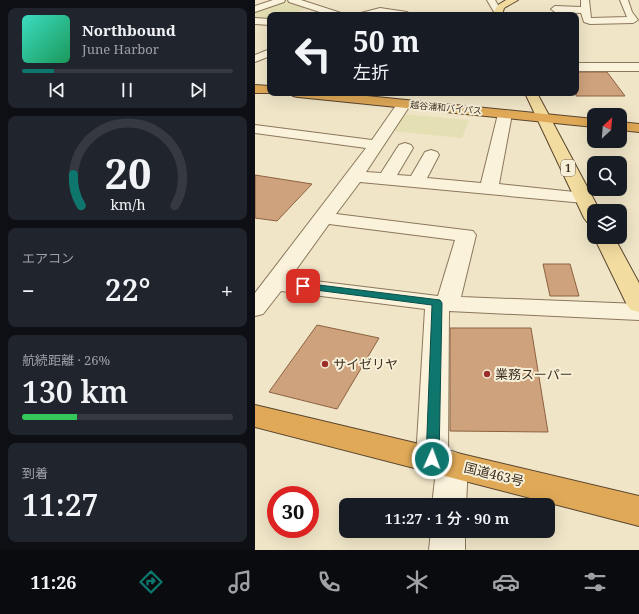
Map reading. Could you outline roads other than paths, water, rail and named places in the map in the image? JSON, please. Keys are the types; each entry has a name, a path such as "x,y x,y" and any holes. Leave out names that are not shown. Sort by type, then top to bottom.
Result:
{"highway":[{"path":"255,81 267,83"},
{"path":"255,89 267,90"},
{"name":"越谷浦和バイパス","path":"364,96 408,98 541,113 587,122"},
{"name":"越谷浦和バイパス","path":"394,96 505,114 541,113 587,115"},
{"path":"627,119 639,120"},
{"path":"627,127 639,128"},
{"name":"国道463号","path":"255,416 442,461 639,511"}],"main road":[{"path":"497,12 503,4 514,0"},
{"name":"1","path":"532,96 587,204"},
{"path":"608,244 639,305"}],"street":[{"path":"255,9 281,0"},
{"path":"292,0 329,12"},
{"path":"491,0 497,12"},
{"path":"585,0 587,20 633,20 628,12 625,0"},
{"path":"555,10 585,10"},
{"path":"376,12 387,12"},
{"path":"255,20 267,22"},
{"path":"255,59 267,53"},
{"path":"579,66 639,67"},
{"path":"255,309 273,283 355,176 408,98"},
{"path":"489,188 505,114"},
{"path":"255,128 377,145"},
{"path":"386,179 405,148"},
{"path":"417,181 431,155"},
{"path":"355,176 584,198"},
{"path":"323,218 466,235 442,303 442,461 448,498"},
{"path":"273,283 442,303 639,312"},
{"path":"447,550 448,538"}],"place":[{"name":"サイゼリヤ","path":"325,364"},
{"name":"業務スーパー","path":"487,374"}]}
